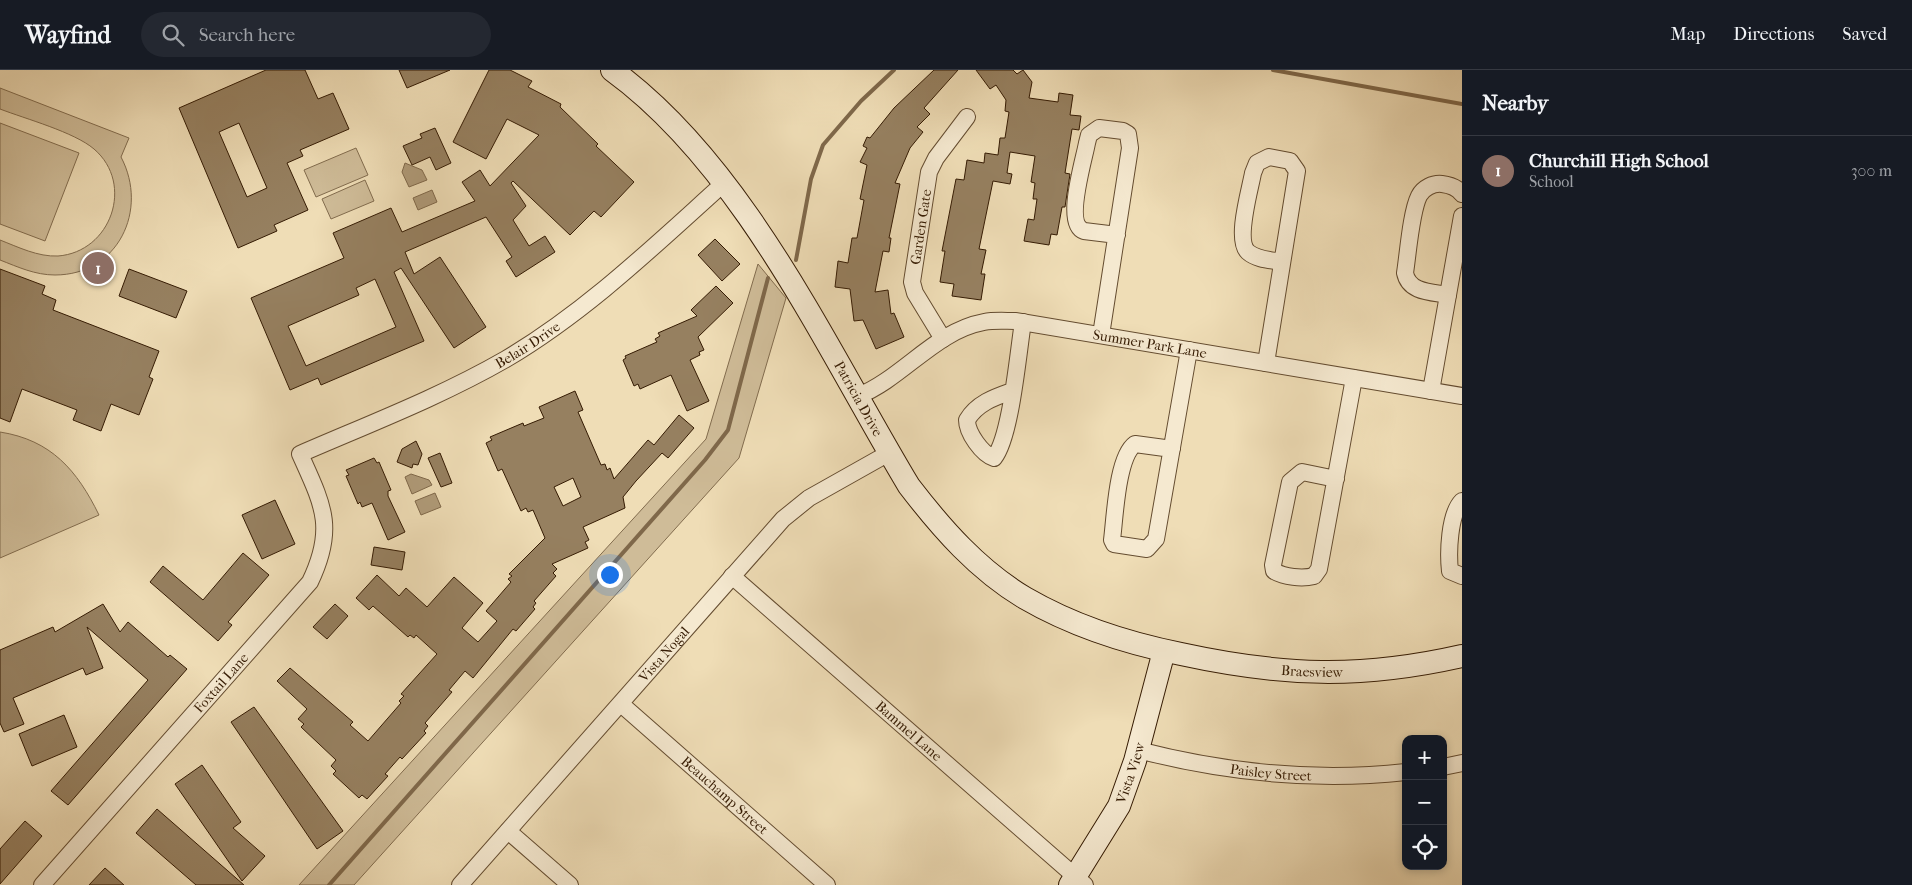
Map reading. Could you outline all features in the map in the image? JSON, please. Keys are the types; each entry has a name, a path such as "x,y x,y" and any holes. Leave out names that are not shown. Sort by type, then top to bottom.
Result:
{"street":[{"name":"Patricia Drive","path":"612,70 652,102 681,131 723,184 785,273 909,486 933,518 961,548 998,579 1024,597 1059,617 1096,633 1164,651"},
{"name":"Garden Gate","path":"943,339 915,293 912,272 929,172 936,158 966,117"},
{"path":"1100,335 1117,235 1130,140 1128,134 1123,131 1098,128 1090,136 1087,143 1074,209 1076,224 1084,231 1117,235"},
{"path":"1266,363 1297,171 1290,161 1269,157 1256,163 1253,172 1242,241 1248,252 1256,257 1282,262"},
{"path":"1448,295 1412,286 1406,280 1405,273 1416,205 1423,190 1438,183 1454,187 1462,194"},
{"name":"Belair Drive","path":"300,454 440,393 514,354 606,290 723,184"},
{"path":"1431,391 1462,216"},
{"name":"Summer Park Lane","path":"858,396 872,390 943,339 983,322 1024,322 1462,396"},
{"path":"1012,391 1024,322"},
{"path":"1172,448 1135,444 1127,453 1118,491 1112,540 1114,544 1141,549 1152,545 1156,539 1172,448 1189,350"},
{"path":"1336,479 1302,472 1290,482 1272,565 1274,570 1280,574 1307,578 1314,576 1319,569 1336,479 1354,378"},
{"name":"Vista Nogal","path":"460,885 783,519 809,498 889,453"},
{"name":"Foxtail Lane","path":"42,885 310,582 323,552 326,533 324,514 300,454"},
{"path":"1462,500 1454,513 1448,560 1450,570 1462,576"},
{"name":"Bammel Lane","path":"732,576 1076,882"},
{"name":"Braesview","path":"1164,651 1230,665 1306,673 1364,672 1422,665 1462,656"},
{"name":"Vista View","path":"1076,882 1119,806 1138,750 1164,651"},
{"name":"Beauchamp Street","path":"621,704 827,885"},
{"name":"Paisley Street","path":"1138,750 1193,764 1236,771 1307,777 1402,772"},
{"path":"1447,766 1462,763"},
{"path":"508,831 570,885"}],"shaded area":[{"path":"0,88 129,138 121,157 129,177 131,198 129,218 122,236 111,252 96,264 77,272 48,275 20,268 0,260 0,240 43,255 58,256 76,252 92,243 103,230 111,214 115,197 113,180 106,163 94,149 75,137 0,109"},
{"path":"0,123 79,153 45,241 0,224"},
{"path":"356,148 368,175 316,197 304,170"},
{"path":"405,163 422,170 427,180 409,187 402,172"},
{"path":"365,180 374,201 331,219 322,199"},
{"path":"432,190 437,202 418,210 413,198"},
{"path":"758,264 786,298 739,458 354,885 299,885 706,439"},
{"path":"0,432 34,442 60,460 81,484 99,515 0,558"},
{"path":"411,474 429,480 432,485 412,494 405,477"},
{"path":"435,493 441,507 421,515 415,501"}],"building":[{"path":"266,70 305,70 318,99 333,93 349,129 300,150 303,156 287,163 308,210 274,225 277,231 238,248 179,108","holes":["239,123 267,188 247,197 219,132"]},
{"path":"399,70 450,70 407,88"},
{"path":"489,70 510,70 532,81 528,87 561,104 560,107 598,144 596,146 634,182 601,217 594,211 570,235 513,181 511,183 526,206 513,220 529,246 545,236 555,252 516,277 506,261 512,257 486,217 405,252 414,274 440,257 486,327 454,348 401,268 394,272 424,341 321,385 318,378 290,390 251,298 344,258 333,233 391,208 402,232 475,201 462,182 480,170 490,186 539,135 507,119 486,159 453,142","holes":["375,279 396,327 306,366 288,326 359,295 356,288"]},
{"path":"934,70 958,70 924,108 930,114 917,127 923,132 910,148 895,183 900,184 889,238 891,238 889,252 883,251 875,292 888,290 891,314 894,313 904,337 876,349 863,320 854,321 850,289 835,287 838,261 848,263 852,238 857,238 864,200 860,199 867,165 860,162 867,148 863,146 867,137 870,138 894,108"},
{"path":"976,70 1013,70 1017,74 1023,70 1032,82 1029,98 1058,102 1059,93 1073,95 1070,115 1081,116 1079,130 1072,129 1065,173 1070,174 1065,207 1062,207 1057,235 1051,234 1049,245 1024,241 1028,219 1034,220 1037,199 1033,199 1035,183 1031,182 1035,156 1010,152 1007,173 1012,174 1010,184 993,181 979,249 986,250 981,274 985,274 981,300 952,296 954,284 940,282 945,251 942,251 956,179 964,180 967,160 984,163 985,153 998,155 1000,138 1005,138 1009,112 1005,111 1006,100 996,85 990,89"},
{"path":"435,128 451,163 436,170 430,157 412,165 403,146 422,138 420,134"},
{"path":"715,239 740,264 722,281 698,255"},
{"path":"0,269 45,286 42,294 56,300 53,310 159,351 149,377 153,379 139,415 111,404 101,431 73,420 77,410 22,389 10,422 0,418"},
{"path":"129,269 187,291 176,318 119,296"},
{"path":"716,286 733,303 698,337 704,350 699,352 700,355 690,360 709,401 687,411 671,375 640,389 638,384 634,386 623,360 626,358 625,356 657,342 655,339 660,336 658,333 697,316 691,310"},
{"path":"575,391 583,410 578,412 601,465 605,464 607,470 610,468 614,479 648,440 654,445 679,415 694,428 668,458 662,453 636,481 623,497 625,508 583,527 589,540 585,542 588,548 552,564 557,569 553,573 556,576 534,601 536,603 533,607 535,609 516,631 513,629 473,678 465,671 449,690 452,692 425,723 428,726 424,731 426,733 402,759 400,757 385,774 388,776 367,799 362,795 359,798 333,774 336,771 331,766 336,760 301,727 304,724 298,719 307,709 277,681 290,668 353,722 350,725 368,741 401,703 399,701 404,696 401,694 437,654 416,635 414,638 410,635 408,637 373,606 369,610 356,598 377,575 399,596 406,588 427,607 454,577 483,603 462,628 478,642 497,621 486,611 511,582 508,579 512,576 509,574 545,538 533,510 528,512 526,508 521,511 502,469 498,471 486,443 492,440 490,437 523,423 524,426 544,418 539,407","holes":["573,478 581,497 563,506 554,487"]},
{"path":"416,441 422,454 418,465 413,464 412,468 397,462 402,449"},
{"path":"440,453 452,483 441,487 428,458"},
{"path":"374,458 377,463 379,462 391,490 388,491 388,496 405,532 388,540 372,503 362,507 360,502 358,504 346,476 349,475 346,470"},
{"path":"275,500 295,544 262,559 242,515"},
{"path":"374,547 405,552 402,570 371,565"},
{"path":"243,553 269,575 228,622 232,625 218,641 150,582 163,566 203,600"},
{"path":"103,604 120,632 128,622 168,657 170,655 187,669 68,805 51,791 148,680 87,627 103,668 86,675 83,668 13,698 24,724 4,732 0,723 0,650 53,627 55,632"},
{"path":"335,604 348,616 327,639 313,627"},
{"path":"254,707 343,831 317,849 231,722"},
{"path":"64,715 77,747 32,766 19,734"},
{"path":"202,765 241,822 233,828 265,856 242,881 175,784"},
{"path":"157,809 244,885 196,885 136,833"},
{"path":"25,821 42,836 0,884 0,849"},
{"path":"105,868 124,885 89,885"}],"waterway":[{"path":"796,260 811,179 823,145 861,101 894,70"},
{"path":"1273,70 1462,104"},
{"path":"329,885 705,460 728,430 768,278"}],"place":[{"name":"Churchill High School","path":"98,268"}]}
